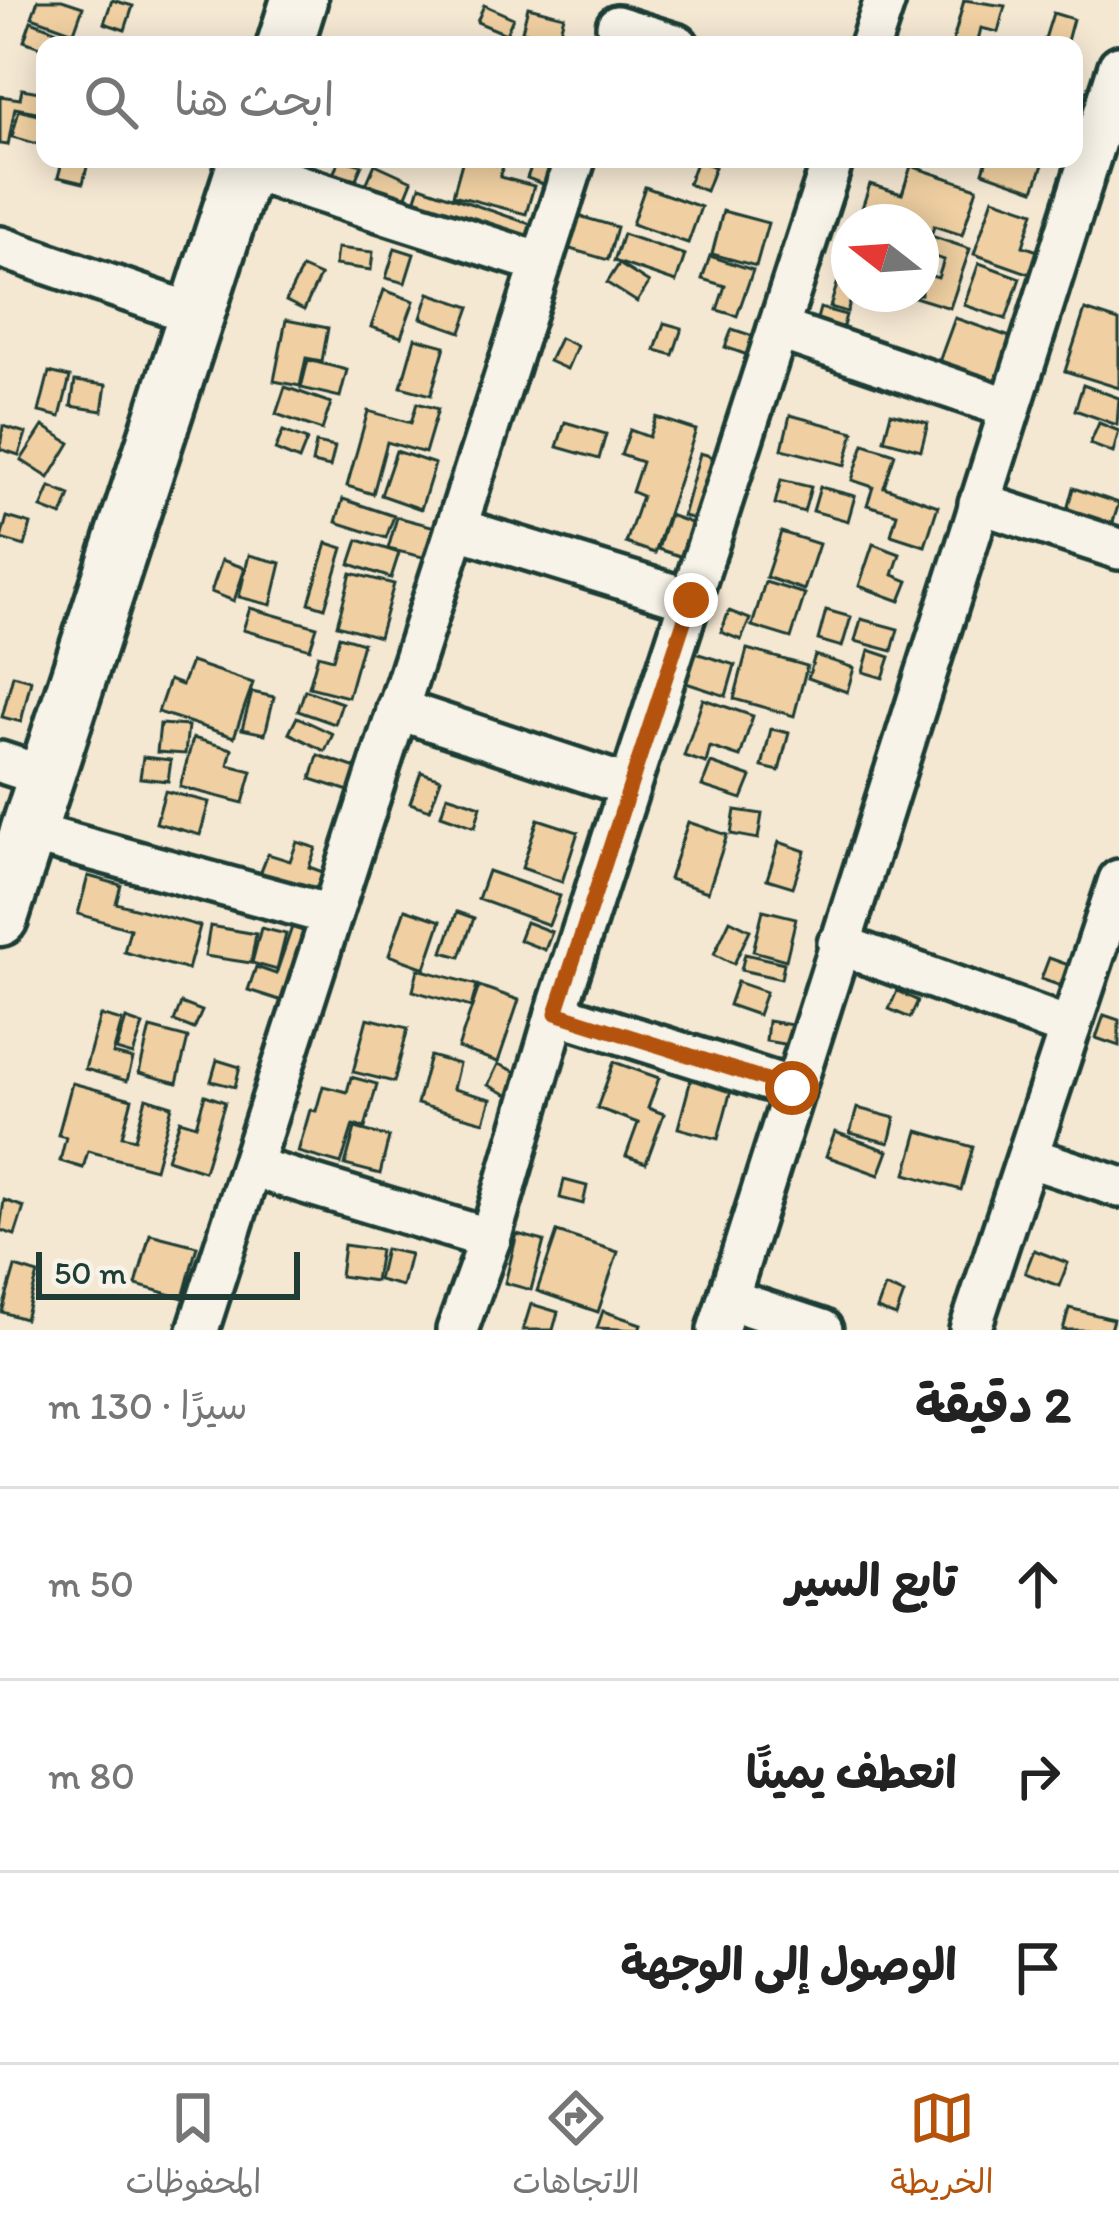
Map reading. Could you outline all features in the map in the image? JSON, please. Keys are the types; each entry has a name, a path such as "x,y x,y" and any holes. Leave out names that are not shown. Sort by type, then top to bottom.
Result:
{"street":[{"path":"288,36 299,0"},
{"path":"873,36 885,0"},
{"path":"618,24 652,36"},
{"path":"822,1330 723,1315 1010,408 1103,172 1119,65"},
{"path":"0,918 28,832 23,769 196,315 245,168"},
{"path":"258,168 542,263"},
{"path":"204,1328 331,915 572,168"},
{"path":"457,1330 830,168"},
{"path":"0,248 196,315"},
{"path":"778,329 1010,408"},
{"path":"979,502 1119,548"},
{"path":"456,528 691,600"},
{"path":"397,709 629,786"},
{"path":"28,832 331,915"},
{"path":"970,1330 1117,892"},
{"path":"838,944 1070,1028"},
{"path":"556,1013 792,1088"},
{"path":"1028,1157 1119,1187"},
{"path":"252,1167 490,1238"}],"building":[{"path":"38,0 62,0 83,7 74,32 32,17"},
{"path":"112,0 133,6 125,30 104,23"},
{"path":"964,0 1005,6 998,32 981,28 979,36 954,36"},
{"path":"484,5 513,18 506,34 477,22"},
{"path":"528,7 564,16 559,36 522,31"},
{"path":"1053,13 1073,19 1068,36 1046,36"},
{"path":"31,21 70,36 36,36 36,46 24,41"},
{"path":"22,89 36,91 36,112 15,108 8,145 0,144 0,96 20,99"},
{"path":"19,110 36,115 36,144 12,137"},
{"path":"60,168 87,168 83,183 58,177"},
{"path":"336,168 361,168 354,183 333,174"},
{"path":"373,168 412,181 403,203 365,187"},
{"path":"460,168 502,168 500,177 534,186 526,214 453,195"},
{"path":"531,168 555,168 548,186 527,178"},
{"path":"694,168 715,168 706,191 688,184"},
{"path":"910,168 917,168 977,188 962,235 939,228 939,204 863,204 870,184 902,194"},
{"path":"984,168 1042,168 1034,190 983,172"},
{"path":"420,186 533,225 525,250 412,211"},
{"path":"645,187 701,207 688,243 632,224"},
{"path":"993,198 1034,212 1023,246 1047,254 1039,277 974,254"},
{"path":"723,211 768,223 756,266 712,254"},
{"path":"572,214 617,227 608,260 563,247"},
{"path":"623,234 685,255 676,282 614,261"},
{"path":"939,239 970,249 950,308 939,305 944,260 939,258"},
{"path":"337,248 373,252 371,270 335,265"},
{"path":"395,248 414,254 405,283 386,278"},
{"path":"710,256 753,270 737,316 717,310 725,286 702,279"},
{"path":"979,263 1020,278 1006,319 964,305"},
{"path":"619,264 649,283 637,302 607,283"},
{"path":"302,268 320,276 304,310 286,301"},
{"path":"384,290 414,301 401,337 371,327"},
{"path":"429,293 470,307 461,332 421,318"},
{"path":"820,308 846,315 838,345 812,337"},
{"path":"1085,310 1119,321 1119,388 1065,371"},
{"path":"955,318 1013,338 1002,370 1016,375 1010,395 936,370"},
{"path":"286,320 328,328 322,361 306,358 300,386 274,381"},
{"path":"664,323 682,328 673,355 655,350"},
{"path":"732,329 759,338 753,357 725,347"},
{"path":"415,338 445,346 431,395 401,387"},
{"path":"560,338 577,346 567,369 549,361"},
{"path":"308,360 347,370 340,397 301,388"},
{"path":"49,372 70,377 60,417 39,412"},
{"path":"75,381 106,385 102,411 71,406"},
{"path":"1083,385 1119,398 1117,425 1075,410"},
{"path":"285,387 331,403 322,430 276,414"},
{"path":"417,403 438,409 425,453 387,442 373,494 347,486 368,411 411,423"},
{"path":"891,413 928,423 921,450 884,440"},
{"path":"790,415 854,432 845,465 782,449"},
{"path":"656,417 696,430 655,553 626,543 642,496 632,492 642,462 621,455 630,430 649,437"},
{"path":"565,422 606,434 599,459 557,447"},
{"path":"1099,423 1119,431 1113,453 1090,444"},
{"path":"3,426 26,433 19,455 0,449"},
{"path":"43,426 70,443 49,478 21,460"},
{"path":"283,431 307,440 299,460 275,450"},
{"path":"316,443 335,447 330,467 312,463"},
{"path":"864,444 895,454 884,487 938,506 925,546 891,535 897,514 867,505 873,487 852,480"},
{"path":"396,451 435,464 421,509 381,495"},
{"path":"700,453 724,460 707,522 683,516"},
{"path":"781,480 811,487 804,512 775,504"},
{"path":"50,487 70,495 62,516 41,508"},
{"path":"820,487 855,496 848,521 813,511"},
{"path":"1073,488 1119,503 1112,525 1067,510"},
{"path":"343,499 394,516 386,538 336,522"},
{"path":"669,515 694,524 683,557 658,549"},
{"path":"7,517 31,524 25,546 1,539"},
{"path":"397,517 443,529 436,560 388,549"},
{"path":"781,532 819,544 804,590 766,577"},
{"path":"358,540 399,553 391,578 350,564"},
{"path":"327,543 343,548 325,608 309,603"},
{"path":"873,544 900,554 893,575 908,581 900,601 859,586"},
{"path":"249,555 281,563 271,605 239,597"},
{"path":"222,560 245,568 234,601 211,592"},
{"path":"351,573 394,584 379,637 337,625"},
{"path":"765,582 805,594 791,638 752,626"},
{"path":"250,608 317,627 310,649 243,630"},
{"path":"826,610 851,617 842,647 818,640"},
{"path":"729,611 750,619 741,640 721,632"},
{"path":"861,619 898,629 892,651 855,641"},
{"path":"339,636 363,643 348,697 309,687 318,655 333,659"},
{"path":"747,649 807,666 794,716 734,699"},
{"path":"869,650 890,657 883,678 863,672"},
{"path":"692,652 735,665 726,696 683,682"},
{"path":"815,655 854,668 847,692 808,678"},
{"path":"191,662 253,683 234,737 158,712 169,680 182,685"},
{"path":"13,675 31,680 21,722 2,717"},
{"path":"305,690 342,703 335,724 298,711"},
{"path":"252,692 274,697 265,734 242,729"},
{"path":"703,699 753,716 740,757 710,747 706,763 684,756"},
{"path":"297,717 333,734 325,751 289,733"},
{"path":"160,724 188,726 185,754 157,752"},
{"path":"771,729 789,733 779,771 762,767"},
{"path":"193,738 232,749 228,765 252,771 243,803 180,787"},
{"path":"318,755 362,770 355,793 311,779"},
{"path":"143,757 171,760 168,781 140,778"},
{"path":"711,763 751,777 742,799 702,786"},
{"path":"421,772 441,779 430,810 410,803"},
{"path":"165,791 209,802 200,835 156,823"},
{"path":"447,795 481,806 475,827 441,815"},
{"path":"735,810 762,814 758,839 731,834"},
{"path":"538,819 578,832 562,882 522,868"},
{"path":"688,822 727,835 708,892 669,879"},
{"path":"297,842 316,848 309,867 331,875 321,902 258,879 268,854 290,861"},
{"path":"779,842 805,851 793,887 767,879"},
{"path":"488,871 560,896 549,925 478,899"},
{"path":"88,876 121,885 116,903 200,926 188,970 124,952 130,929 78,914"},
{"path":"405,909 441,921 425,968 389,955"},
{"path":"763,910 796,918 786,960 753,951"},
{"path":"457,912 474,918 460,957 443,952"},
{"path":"730,920 750,930 734,964 714,954"},
{"path":"526,922 552,932 545,950 519,940"},
{"path":"210,926 256,934 251,963 205,956"},
{"path":"292,927 312,934 289,1003 248,990 256,967 276,974"},
{"path":"261,928 286,934 277,970 252,963"},
{"path":"745,954 784,963 781,979 741,970"},
{"path":"1049,958 1074,967 1067,988 1041,979"},
{"path":"418,969 477,985 471,1007 413,991"},
{"path":"737,982 766,992 758,1015 729,1005"},
{"path":"479,986 519,1000 498,1062 458,1048"},
{"path":"897,991 918,1001 910,1018 889,1009"},
{"path":"181,1003 202,1011 194,1029 174,1021"},
{"path":"100,1015 122,1021 113,1054 133,1059 127,1081 85,1069"},
{"path":"1104,1015 1119,1020 1119,1046 1096,1038"},
{"path":"367,1018 408,1028 394,1082 353,1072"},
{"path":"126,1019 143,1025 133,1055 116,1050"},
{"path":"768,1021 792,1025 789,1045 766,1041"},
{"path":"150,1028 188,1038 177,1083 139,1073"},
{"path":"430,1056 459,1064 453,1089 491,1099 484,1122 417,1104"},
{"path":"217,1060 240,1067 235,1087 211,1081"},
{"path":"614,1062 659,1078 648,1108 664,1114 646,1163 626,1156 638,1123 597,1108"},
{"path":"498,1064 523,1075 512,1097 488,1085"},
{"path":"351,1077 377,1084 365,1128 353,1125 341,1164 298,1152 310,1110 316,1111 323,1086 347,1092"},
{"path":"691,1079 731,1090 718,1139 678,1128"},
{"path":"72,1083 132,1099 122,1136 135,1139 146,1098 172,1106 155,1169 88,1151 83,1168 60,1161 66,1137 58,1135"},
{"path":"205,1095 225,1102 204,1171 167,1159 180,1120 196,1125"},
{"path":"857,1108 895,1118 889,1143 850,1133"},
{"path":"355,1128 389,1137 380,1174 345,1165"},
{"path":"918,1131 973,1147 961,1190 906,1174"},
{"path":"835,1132 888,1151 879,1175 826,1156"},
{"path":"564,1180 587,1186 583,1204 560,1198"},
{"path":"4,1200 24,1207 15,1235 0,1230"},
{"path":"557,1232 618,1252 598,1312 537,1291"},
{"path":"150,1234 197,1246 183,1298 136,1285"},
{"path":"517,1234 544,1241 531,1290 505,1283"},
{"path":"344,1245 380,1250 375,1281 340,1276"},
{"path":"385,1249 410,1254 402,1286 378,1280"},
{"path":"1034,1250 1068,1263 1059,1286 1025,1273"},
{"path":"15,1267 38,1274 25,1319 2,1312"},
{"path":"885,1287 904,1294 896,1316 877,1309"},
{"path":"531,1304 558,1312 553,1330 523,1330"},
{"path":"1069,1308 1113,1319 1110,1330 1063,1330"},
{"path":"603,1311 641,1324 639,1330 597,1328"}],"route":[{"path":"691,600 556,1013 792,1088"}]}
